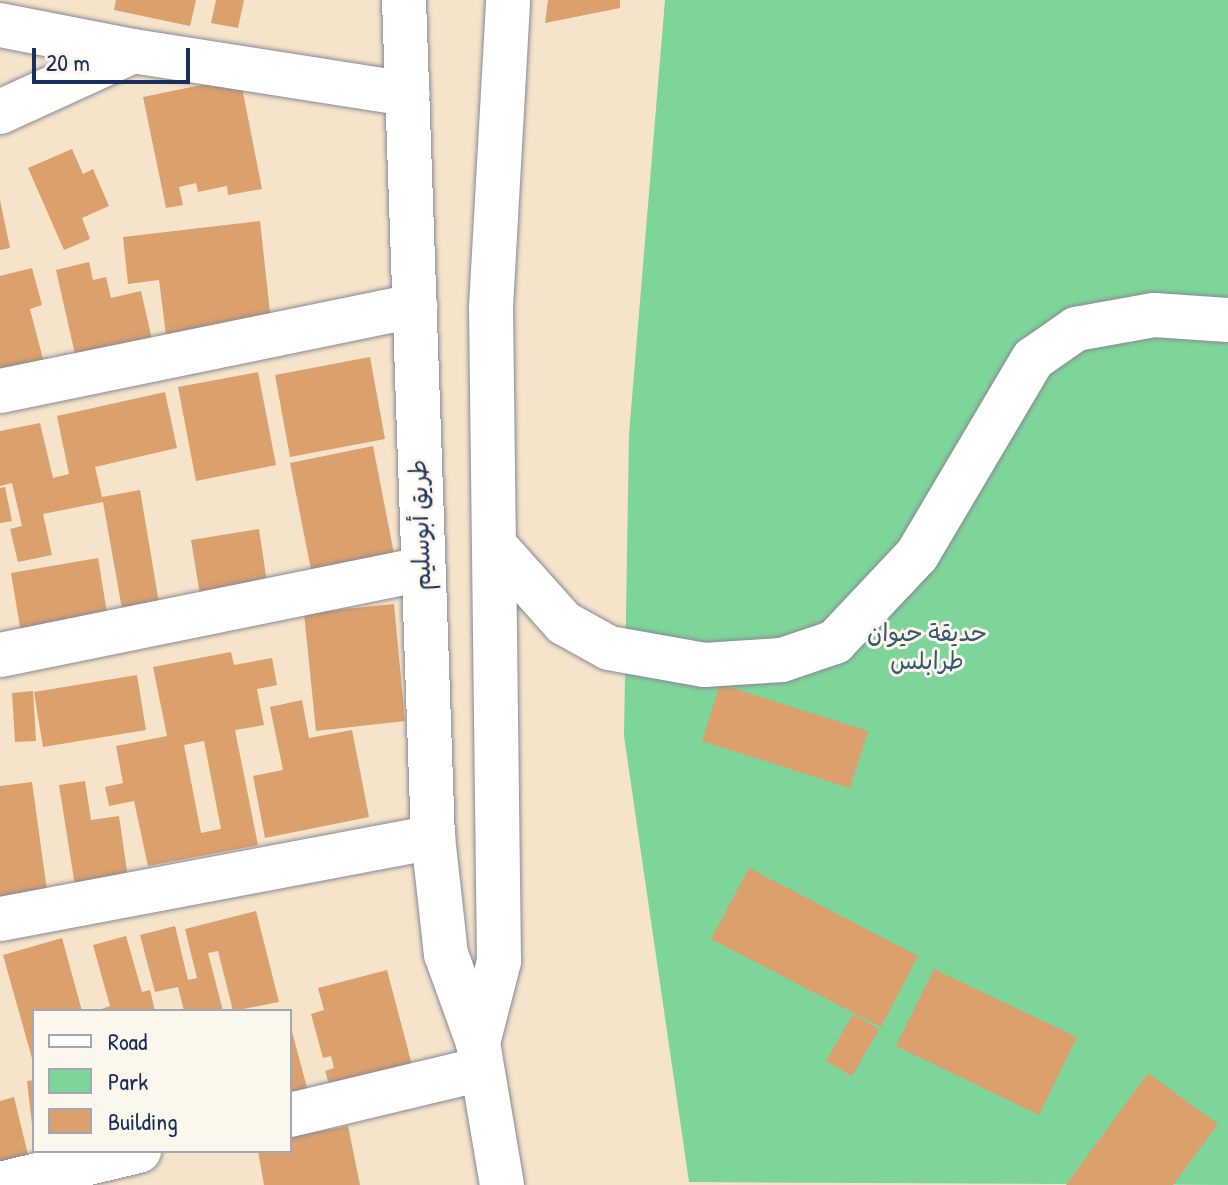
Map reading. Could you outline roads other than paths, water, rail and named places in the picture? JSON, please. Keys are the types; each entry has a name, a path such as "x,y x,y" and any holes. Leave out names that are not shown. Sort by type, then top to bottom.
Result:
{"main road":[{"name":"طريق أبوسليم","path":"404,0 421,569 433,837 446,954 480,1056 502,1185"},
{"name":"طريق أبوسليم","path":"480,1056 499,961 491,307 508,0"},
{"path":"0,25 133,51 408,94"},
{"path":"0,112 133,51"},
{"path":"0,391 415,306"},
{"path":"494,545 564,623 609,648 704,665 782,660 835,642 917,555 1033,359 1076,329 1154,315 1228,320"},
{"path":"0,655 421,569"},
{"path":"0,919 433,837"},
{"path":"292,1114 480,1056"},
{"path":"0,1184 131,1153"}],"park label":[{"name":"حديقة حيوان طرابلس","path":"927,647"}]}
